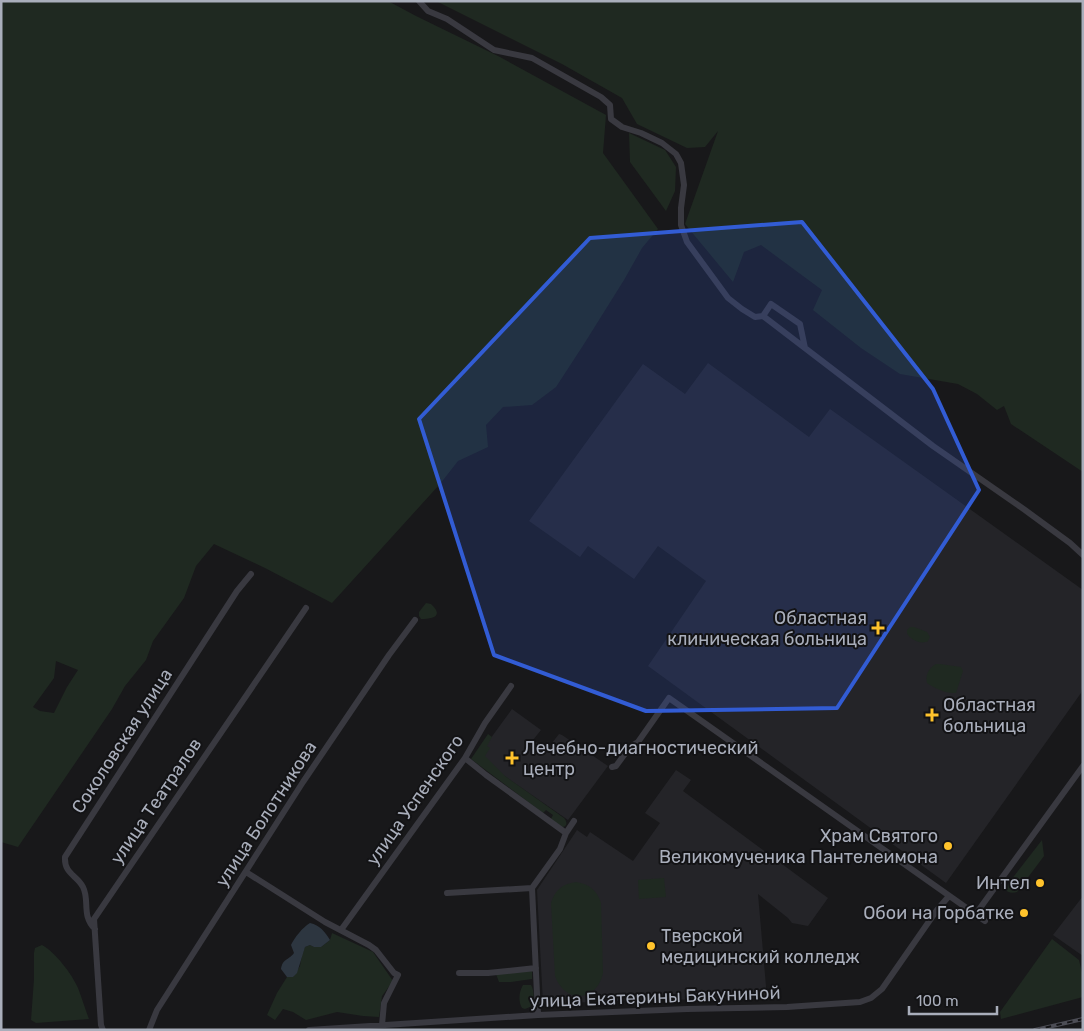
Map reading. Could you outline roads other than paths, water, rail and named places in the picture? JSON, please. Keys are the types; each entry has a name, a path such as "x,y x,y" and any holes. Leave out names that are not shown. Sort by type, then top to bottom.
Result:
{"street":[{"path":"419,1 428,11 447,19 494,50 532,58 601,97 610,105 611,119 622,127 662,143 676,154 682,169 684,185 681,225 687,242 728,298 755,316 763,316 933,446 1025,510 1083,555"},
{"path":"763,316 771,304 800,324 805,348"},
{"path":"1070,544 1083,550"},
{"name":"Соколовская улица","path":"95,929 91,926 87,917 84,889 68,871 64,863 65,858 237,591 251,574"},
{"name":"улица Театралов","path":"103,1030 101,1025 94,919 306,608"},
{"name":"улица Болотникова","path":"149,1030 157,1010 303,782 388,654 415,620"},
{"name":"улица Успенского","path":"341,930 465,758 485,723 511,686"},
{"path":"612,768 616,766 630,747 638,742 669,698 985,921"},
{"path":"465,758 566,833"},
{"path":"975,915 1083,766"},
{"path":"538,1015 532,888 560,849 566,833 574,821"},
{"path":"246,872 325,922 376,950 398,975 384,1002 382,1025"},
{"path":"447,893 532,888"},
{"name":"улица Екатерины Бакуниной","path":"309,1030 538,1015 787,1007 863,1002 874,997 882,989 937,910 949,896"},
{"path":"459,974 536,968"}],"railway":[{"path":"1035,1030 1083,1019"}],"place":[{"name":"Областная клиническая больница","path":"878,628"},
{"name":"Областная больница","path":"932,715"},
{"name":"Лечебно-диагностический центр","path":"512,758"},
{"name":"Храм Святого Великомученика Пантелеимона","path":"948,846"},
{"name":"Интел","path":"1040,883"},
{"name":"Обои на Горбатке","path":"1024,913"},
{"name":"Тверской медицинский колледж","path":"651,946"}]}
